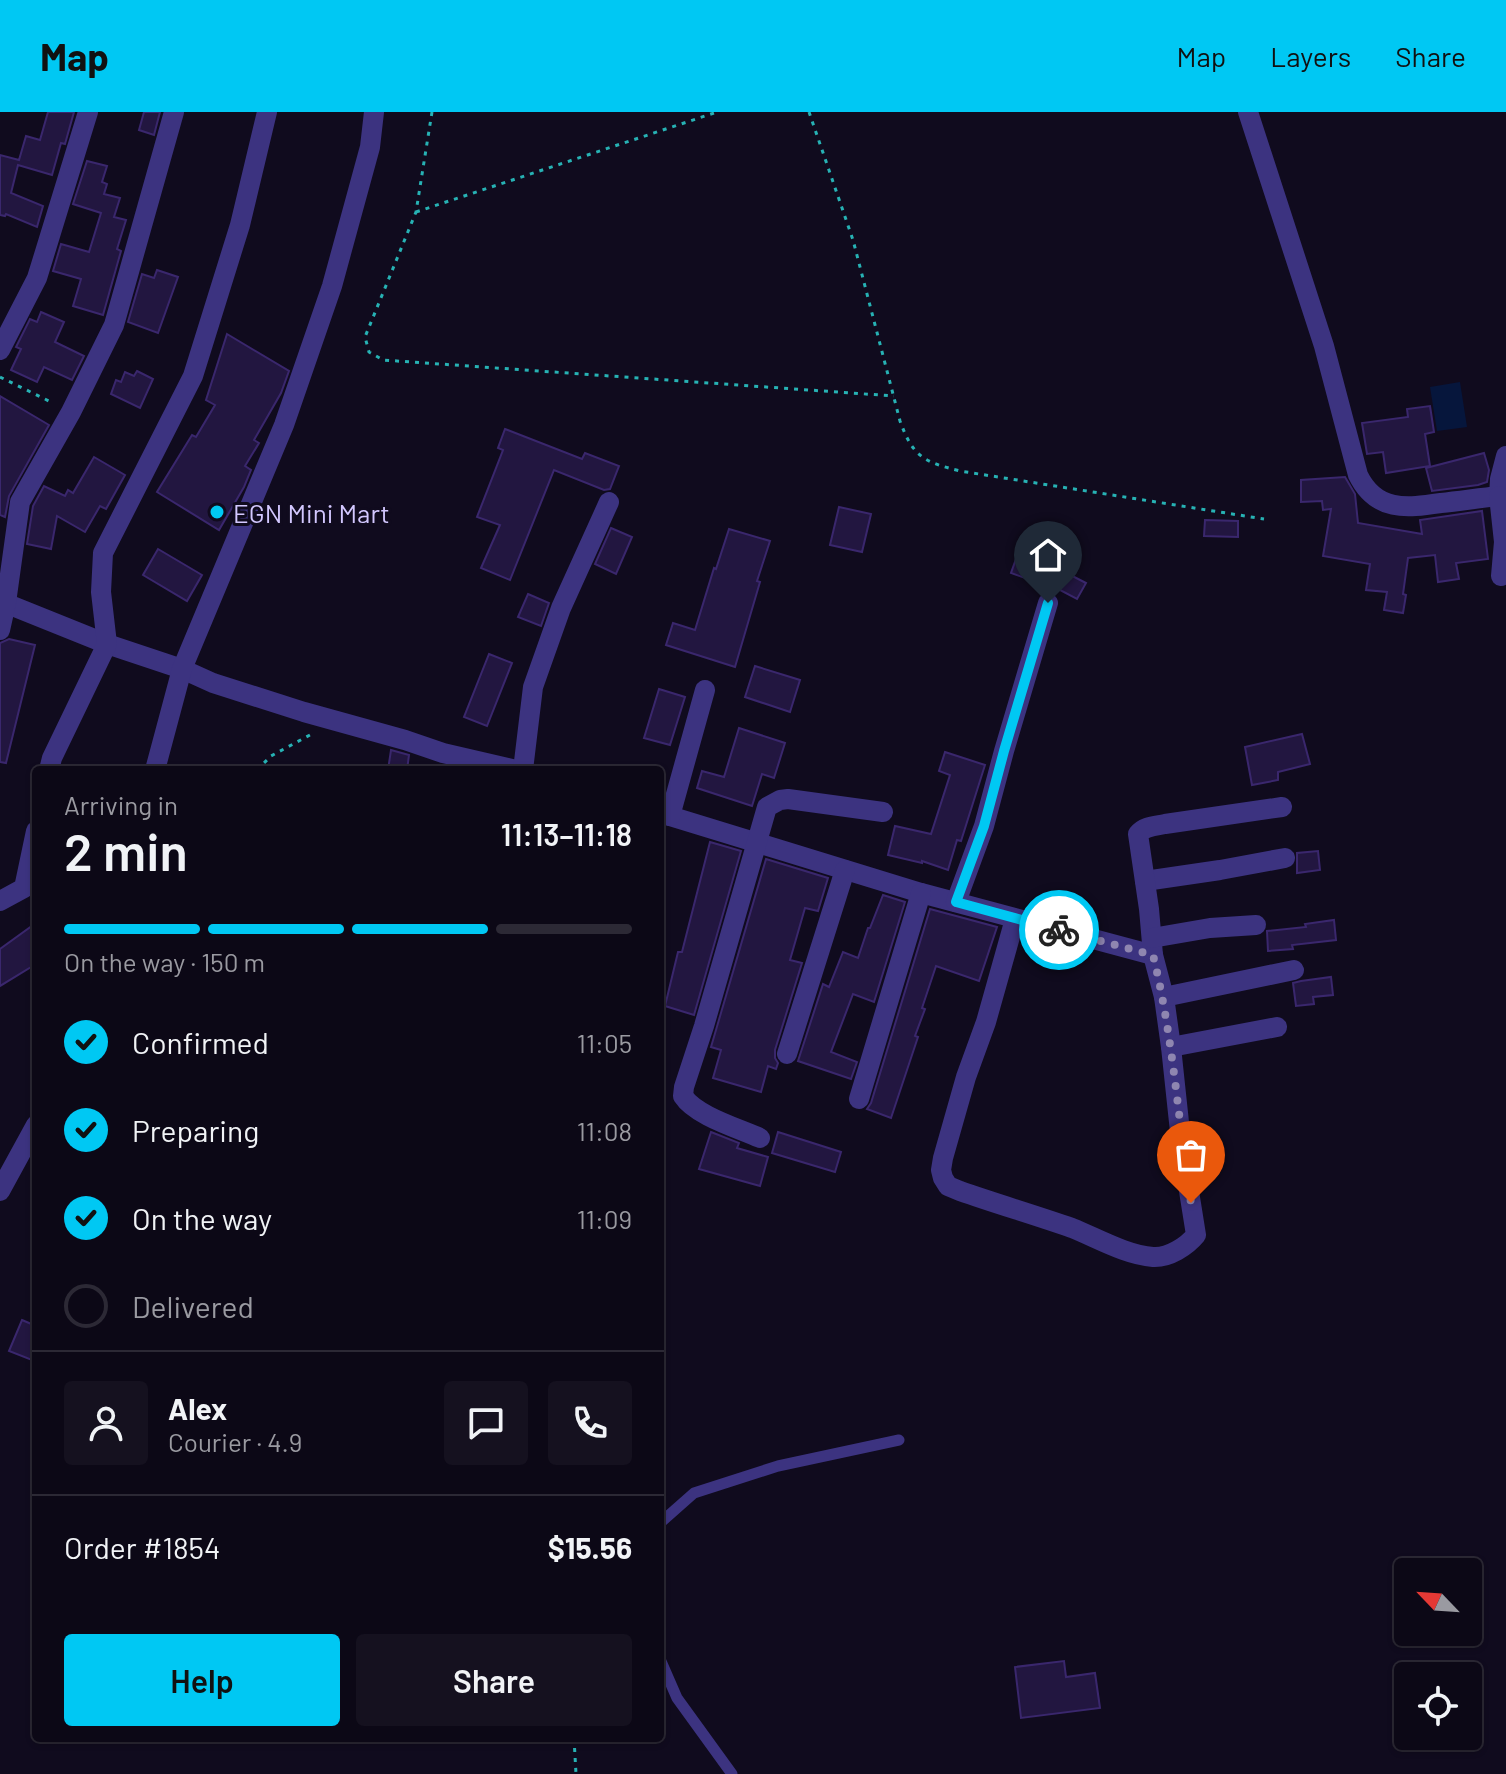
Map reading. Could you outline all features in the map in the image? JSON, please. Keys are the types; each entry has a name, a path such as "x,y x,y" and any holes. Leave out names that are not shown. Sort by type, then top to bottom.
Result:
{"street":[{"path":"0,350 37,278 88,112"},
{"path":"0,630 20,502 71,412 114,325 174,112"},
{"path":"50,766 107,644 101,592 103,553 193,376 240,225 267,112"},
{"path":"156,766 182,669 284,425 332,286 370,147 374,112"},
{"path":"1248,112 1324,346 1354,461 1364,486 1372,495 1395,506 1413,507 1499,496"},
{"path":"1501,576 1504,542 1499,496 1506,456"},
{"path":"523,766 533,687 561,608 609,502"},
{"path":"3,602 213,683 405,740 441,762 478,766"},
{"path":"956,902 984,826 1048,603"},
{"path":"705,690 665,814 1015,919 1153,946 1210,928 1256,925"},
{"path":"760,1138 687,1103 683,1096 767,807 780,800 800,800 883,812"},
{"path":"1015,919 946,1145 941,1170 943,1178 948,1186 1130,1251 1154,1257 1164,1255 1190,1243 1196,1235 1138,834 1140,830 1179,822 1282,807"},
{"path":"0,901 24,888 32,850"},
{"path":"1145,881 1285,858"},
{"path":"787,1054 845,870"},
{"path":"859,1099 921,893"},
{"path":"1164,997 1294,970"},
{"path":"1171,1047 1277,1027"},
{"path":"0,1191 32,1132"}],"lane":[{"path":"664,1519 694,1493 778,1466 899,1440"},
{"path":"664,1668 677,1698 732,1774"}],"path":[{"path":"432,112 416,212 365,337 369,352 383,360 894,396"},
{"path":"416,212 717,112"},
{"path":"809,112 853,240 909,443 919,455 935,465 960,471 1264,519"},
{"path":"0,377 71,412"},
{"path":"261,766 271,756 301,738 341,722"},
{"path":"574,1742 576,1774"}],"water":[{"path":"1460,382 1467,427 1437,431 1430,387"}],"building":[{"path":"48,112 74,112 52,175 18,165 11,193 43,206 37,227 6,214 0,215 0,155 19,160 26,136 40,140"},
{"path":"144,112 160,112 154,135 139,130"},
{"path":"87,161 107,166 102,182 107,184 104,194 120,198 114,217 126,220 117,249 121,251 103,315 73,306 81,279 53,271 61,244 89,252 101,213 73,204"},
{"path":"157,270 178,277 158,333 128,322 142,274 154,278"},
{"path":"41,312 64,322 55,342 84,356 72,380 44,367 37,382 11,370 21,349 16,347 30,319 37,322"},
{"path":"227,334 289,371 281,393 254,440 259,443 245,466 251,470 244,487 219,530 157,492 192,435 196,437 215,405 206,400"},
{"path":"137,371 153,379 140,408 111,394 116,380 121,382 125,372 134,376"},
{"path":"0,396 49,425 9,496 5,517 0,515"},
{"path":"1430,406 1434,432 1425,434 1430,466 1386,473 1383,452 1367,454 1362,423 1408,417 1407,409"},
{"path":"505,429 582,459 585,453 619,466 610,489 604,490 554,470 510,580 481,568 500,525 477,517 503,450 498,448"},
{"path":"1484,453 1489,470 1487,482 1432,491 1426,468"},
{"path":"94,457 125,475 106,509 100,506 85,532 57,516 51,549 27,544 33,506 44,486 65,496 68,490 73,493"},
{"path":"1345,477 1355,494 1358,523 1422,534 1420,520 1482,511 1488,559 1456,563 1459,579 1438,582 1435,555 1408,558 1403,613 1384,610 1387,592 1366,590 1370,564 1323,556 1331,509 1323,510 1322,501 1301,502 1301,480"},
{"path":"839,507 871,514 862,552 830,545"},
{"path":"1205,520 1238,521 1238,537 1204,536"},
{"path":"611,528 632,537 616,574 595,564"},
{"path":"729,529 770,541 735,667 666,645 673,623 695,630"},
{"path":"1020,548 1051,559 1049,564 1086,583 1077,599 1043,581 1042,584 1011,573"},
{"path":"158,549 202,575 187,601 143,575"},
{"path":"528,594 549,603 541,626 518,617"},
{"path":"9,639 35,645 6,763 0,762 0,643"},
{"path":"489,654 512,663 487,726 464,717"},
{"path":"755,666 800,680 790,712 745,697"},
{"path":"659,689 685,697 670,745 644,738"},
{"path":"739,728 785,743 774,778 762,774 752,806 697,788 702,771 724,777"},
{"path":"1302,734 1310,764 1278,772 1278,780 1252,785 1245,747"},
{"path":"391,750 409,755 408,766 389,766"},
{"path":"945,752 985,765 961,841 957,840 948,870 922,861 888,855 895,826 931,834 950,775 939,771"},
{"path":"710,842 741,851 694,1015 665,1006"},
{"path":"1318,851 1320,870 1297,873 1297,853"},
{"path":"766,859 828,878 818,911 805,908 790,960 802,963 775,1050 778,1063 776,1069 768,1066 761,1092 713,1078 721,1050 711,1047"},
{"path":"883,895 905,902 874,1002 853,994 831,1052 857,1062 851,1079 798,1061 823,984 829,987 843,952 858,958"},
{"path":"930,909 997,927 979,981 936,966 922,1008 925,1009 915,1036 918,1037 891,1118 867,1109"},
{"path":"1334,920 1336,940 1268,951 1267,931"},
{"path":"32,926 32,966 0,986 0,949"},
{"path":"1331,977 1333,995 1313,997 1314,1004 1296,1006 1293,983"},
{"path":"711,1132 739,1143 737,1148 768,1157 760,1186 699,1169"},
{"path":"778,1132 841,1152 835,1172 772,1153"},
{"path":"22,1320 32,1324 32,1360 9,1351"},
{"path":"1064,1661 1066,1677 1095,1673 1100,1708 1021,1718 1015,1667"}],"way so far":[{"path":"1059,930 1153,955 1168,1022 1191,1203"}],"place":[{"name":"EGN Mini Mart","path":"217,512"}],"route":[{"path":"1048,603 984,826 956,902 1059,930"}]}
